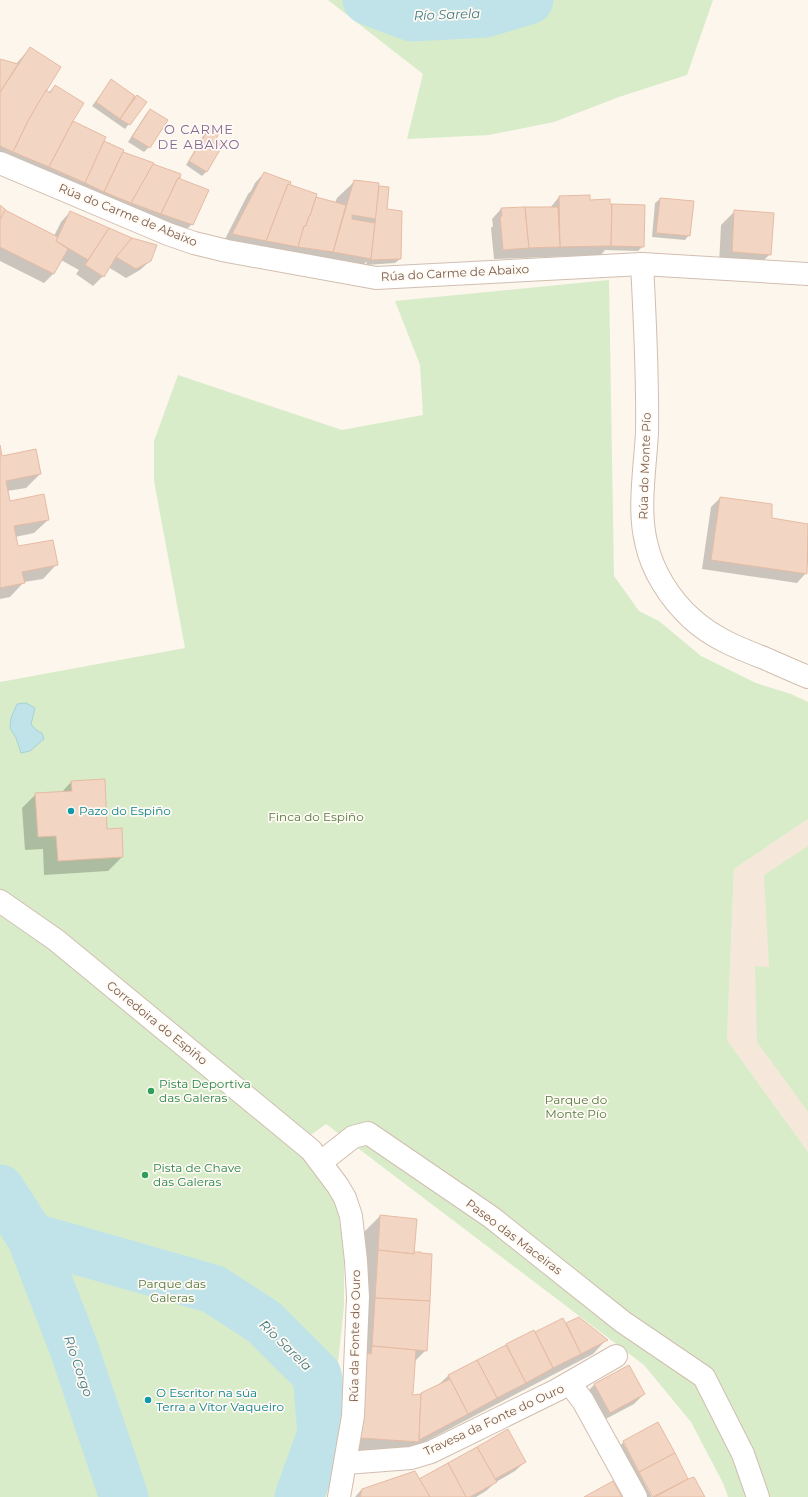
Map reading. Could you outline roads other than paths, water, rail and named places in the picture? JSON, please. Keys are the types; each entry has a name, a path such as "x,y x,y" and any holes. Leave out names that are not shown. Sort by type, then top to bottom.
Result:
{"street":[{"name":"Rúa do Carme de Abaixo","path":"0,164 168,234 194,243 227,251 376,278 642,264 808,274"},
{"name":"Rúa do Monte Pío","path":"642,264 647,370 647,433 642,522 646,543 652,562 662,583 676,604 693,620 730,644 808,677"},
{"name":"Corredoira do Espiño","path":"0,901 56,940 316,1156"},
{"name":"Paseo das Maceiras","path":"316,1156 353,1137 368,1132 490,1217 623,1322 704,1377 743,1454 758,1497"},
{"name":"Rúa da Fonte do Ouro","path":"316,1156 345,1198 351,1216 356,1261 358,1297 353,1408 340,1497"},
{"name":"Travesa da Fonte do Ouro","path":"346,1463 411,1458 431,1452 570,1384 616,1356"},
{"name":"Travesa da Fonte do Ouro","path":"570,1384 583,1401 636,1497"}],"water":[{"path":"26,703 35,708 31,724 36,730 42,733 44,739 30,751 21,753 16,738 10,728 11,718 17,704"}],"waterway":[{"name":"Río Sarela","path":"367,0 412,17 485,13 529,0"},
{"name":"Río Sarela","path":"0,1189 31,1237 213,1289 264,1322 317,1375 322,1433 299,1497"},
{"name":"Río Corgo","path":"31,1237 73,1346 124,1497"}],"place":[{"name":"Pazo do Espiño","path":"71,811"},
{"name":"Pista Deportiva das Galeras","path":"151,1091"},
{"name":"Pista de Chave das Galeras","path":"145,1175"},
{"name":"O Escritor na súa Terra a Vítor Vaqueiro","path":"148,1400"}],"district":[{"name":"O CARME DE ABAIXO","path":"199,136"}],"park label":[{"name":"Finca do Espiño","path":"316,817"},
{"name":"Parque do Monte Pío","path":"576,1107"},
{"name":"Parque das Galeras","path":"172,1291"}]}
